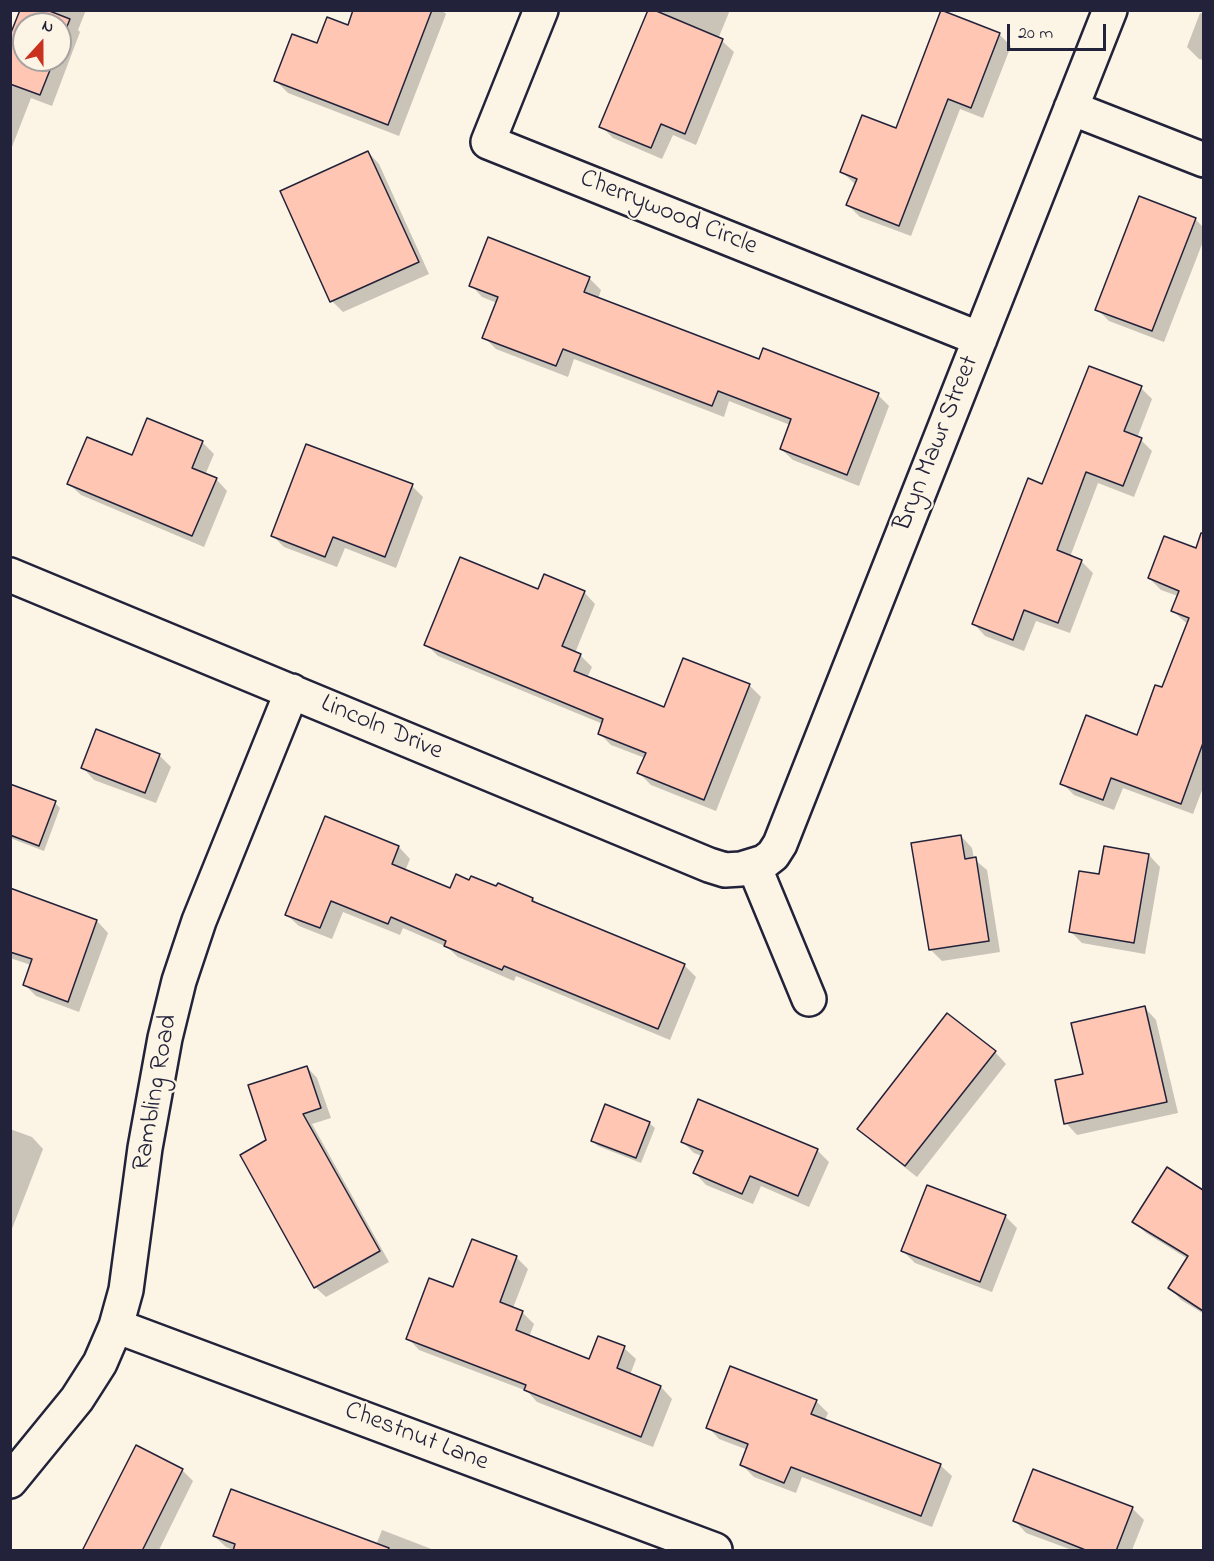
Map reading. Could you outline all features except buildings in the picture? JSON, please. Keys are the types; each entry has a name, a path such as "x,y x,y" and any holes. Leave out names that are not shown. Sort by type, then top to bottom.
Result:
{"street":[{"name":"Cherrywood Circle","path":"541,10 488,142 980,339"},
{"name":"Bryn Mawr Street","path":"754,866 773,855 780,844 1110,10"},
{"path":"1071,108 1203,160"},
{"name":"Lincoln Drive","path":"10,575 708,865 725,870 754,866"},
{"name":"Rambling Road","path":"10,1481 77,1399 100,1363 116,1326 126,1290 146,1137 165,1038 179,981 199,921 292,692"},
{"path":"754,866 809,999"},
{"name":"Chestnut Lane","path":"116,1326 715,1551"}]}
